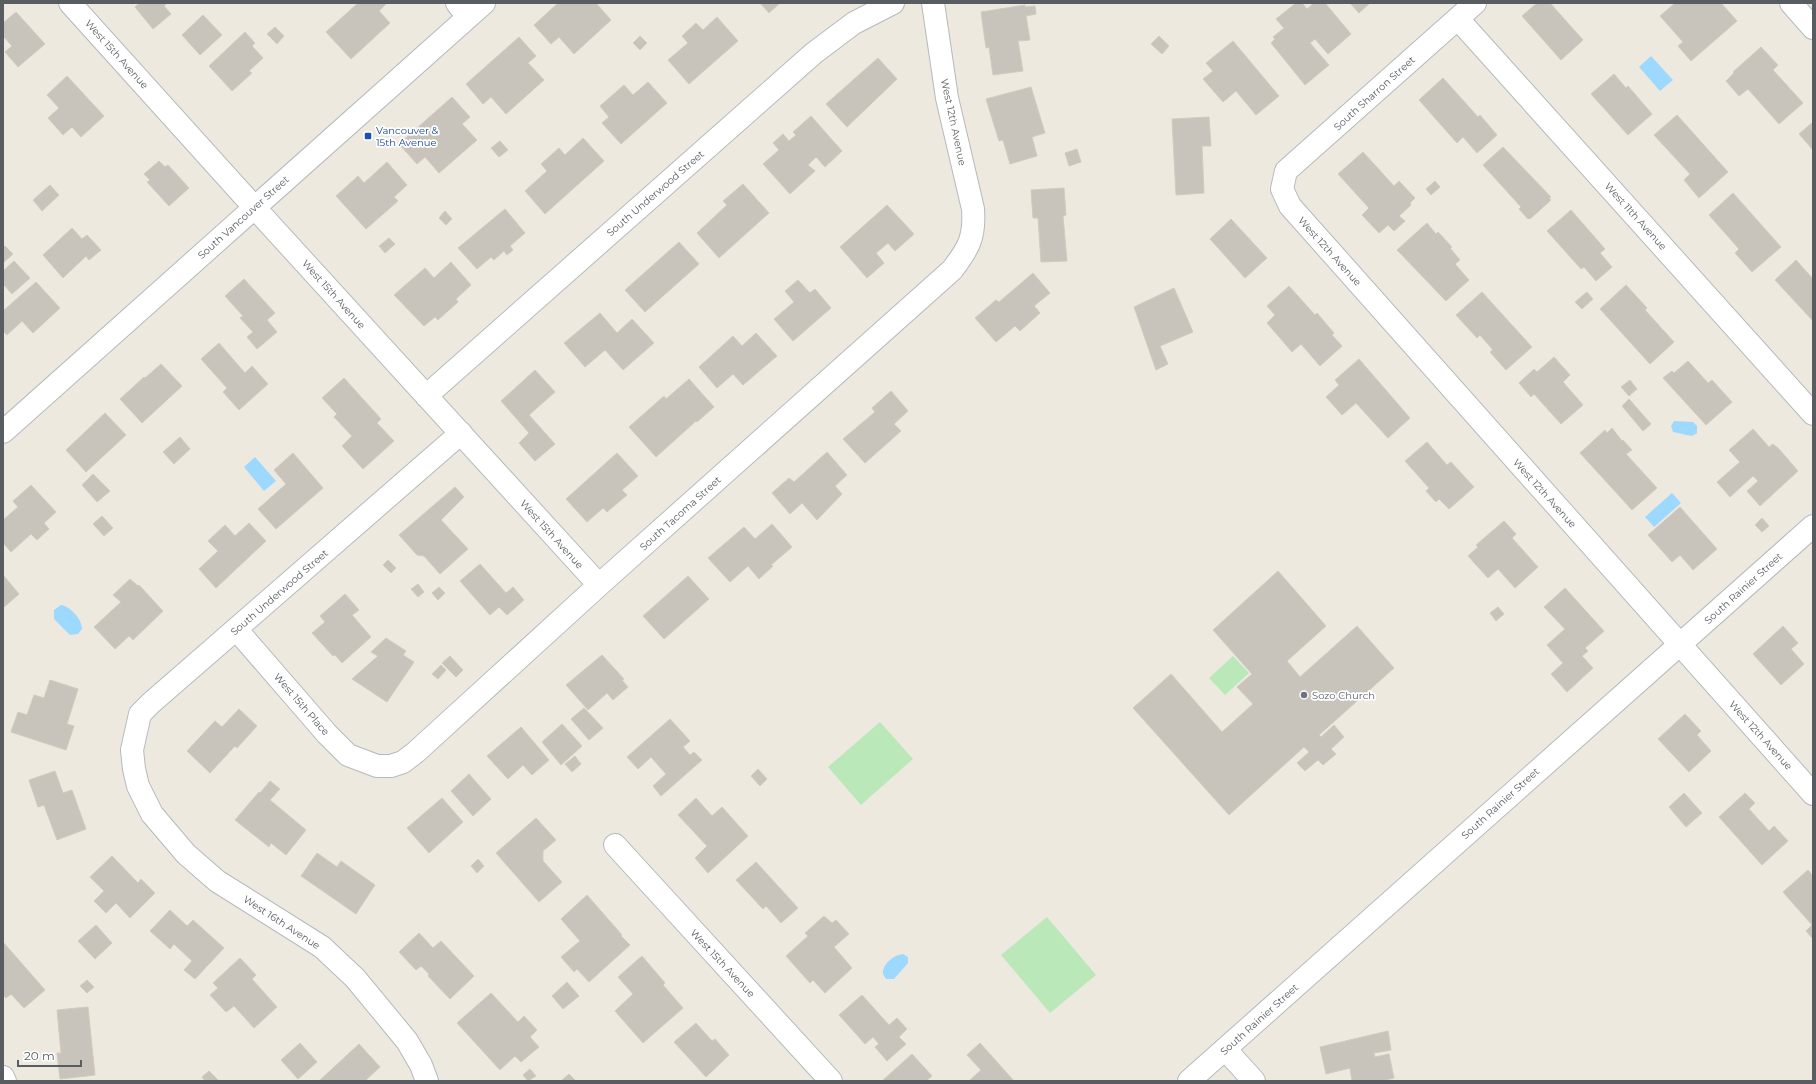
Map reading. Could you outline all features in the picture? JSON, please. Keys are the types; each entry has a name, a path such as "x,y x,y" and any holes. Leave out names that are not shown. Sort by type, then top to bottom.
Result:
{"street":[{"name":"West 15th Avenue","path":"70,3 599,585"},
{"name":"South Underwood Street","path":"426,396 814,53 854,23 893,3"},
{"name":"West 12th Avenue","path":"933,3 947,98 973,209 974,226 971,241"},
{"name":"South Sharron Street","path":"1282,189 1286,171 1475,3"},
{"path":"1791,3 1813,28"},
{"name":"South Vancouver Street","path":"3,432 254,207 470,8"},
{"name":"West 11th Avenue","path":"1458,19 1813,414"},
{"name":"West 12th Avenue","path":"1282,189 1290,206 1813,794"},
{"name":"South Tacoma Street","path":"377,766 397,764 416,752 599,585 952,270 965,254 971,241"},
{"name":"South Underwood Street","path":"134,769 132,750 140,714 461,433"},
{"name":"South Rainier Street","path":"1189,1081 1503,800 1813,526"},
{"name":"West 15th Place","path":"236,629 348,755 377,766"},
{"name":"West 16th Avenue","path":"134,769 138,786 152,814 186,854 217,881 322,947 355,978 407,1041 421,1065 427,1081"},
{"name":"West 15th Avenue","path":"615,846 831,1081"},
{"path":"1225,1049 1254,1081"},
{"path":"3,1077 5,1081"}],"green space":[{"path":"1233,656 1249,673 1225,695 1209,678"},
{"path":"880,722 913,759 861,805 828,767"},
{"path":"1047,917 1096,975 1050,1013 1001,955"}],"water":[{"path":"1651,56 1673,80 1660,91 1639,67"},
{"path":"1674,421 1693,422 1697,426 1697,433 1692,436 1673,432 1671,426"},
{"path":"255,457 276,481 264,491 244,467"},
{"path":"1672,493 1681,503 1654,527 1645,517"},
{"path":"61,605 72,610 78,617 82,629 78,634 70,635 54,619 54,610"},
{"path":"903,954 908,957 908,963 894,979 886,979 883,974 884,967 892,958"}],"building":[{"path":"140,3 167,3 164,6 171,14 153,29 135,7"},
{"path":"358,3 387,3 379,11 390,23 351,59 326,32"},
{"path":"558,3 596,3 611,20 574,54 559,37 551,44 534,25"},
{"path":"760,3 780,3 769,13"},
{"path":"1296,3 1302,3 1307,9 1314,3 1325,3 1351,34 1328,54 1315,39 1310,43 1329,65 1305,85 1271,43 1275,39 1273,37 1284,28 1276,19"},
{"path":"1350,3 1370,3 1359,13"},
{"path":"1537,3 1550,3 1583,40 1561,60 1522,16"},
{"path":"1675,3 1721,3 1737,21 1691,61 1678,46 1683,42 1660,16"},
{"path":"1025,5 1025,7 1035,6 1036,14 1026,16 1030,40 1018,41 1023,71 993,75 989,47 986,48 981,12"},
{"path":"16,12 45,44 18,67 5,52 12,46 3,36 3,23"},
{"path":"203,15 222,35 200,55 182,35"},
{"path":"717,17 738,41 689,84 668,60 688,43 682,36 696,23 703,30"},
{"path":"275,27 284,36 277,44 267,34"},
{"path":"245,32 255,43 252,46 263,58 249,71 252,73 232,91 209,66"},
{"path":"640,36 647,43 640,50 633,43"},
{"path":"1159,36 1169,46 1162,54 1151,44"},
{"path":"519,37 536,56 528,63 544,80 506,114 491,97 483,104 466,84"},
{"path":"1233,41 1279,96 1256,115 1236,91 1223,102 1203,79 1213,71 1206,63"},
{"path":"1761,47 1778,65 1773,70 1803,103 1779,124 1748,89 1739,96 1726,81 1734,73 1733,72"},
{"path":"878,58 897,79 847,127 826,104"},
{"path":"1614,74 1626,88 1628,86 1652,114 1628,135 1591,94"},
{"path":"67,76 104,116 81,137 72,127 63,135 48,118 59,108 47,95"},
{"path":"1443,78 1478,117 1480,115 1497,135 1477,153 1463,137 1457,143 1419,100"},
{"path":"648,82 667,103 621,144 602,123 609,117 600,106 624,85 633,95"},
{"path":"1031,87 1045,133 1032,137 1037,156 1010,164 1003,140 999,141 986,99"},
{"path":"452,97 470,117 462,124 477,140 439,173 425,157 417,164 399,144"},
{"path":"1677,115 1728,172 1699,198 1684,180 1690,174 1654,135"},
{"path":"811,116 842,151 825,167 816,157 808,165 815,171 790,194 763,164 779,150 773,143 783,134 789,141 796,135 793,132"},
{"path":"1209,117 1211,146 1202,146 1204,193 1176,195 1172,119"},
{"path":"1813,122 1813,150 1799,134"},
{"path":"583,138 604,161 545,214 525,191 547,171 541,164 559,148 565,155"},
{"path":"500,141 508,150 499,157 491,148"},
{"path":"1503,147 1551,197 1549,198 1551,200 1530,219 1528,219 1519,209 1521,207 1483,165"},
{"path":"1077,149 1081,162 1069,166 1065,153"},
{"path":"1363,152 1394,186 1399,181 1415,198 1410,203 1411,205 1399,216 1405,221 1394,231 1388,225 1379,233 1362,215 1369,208 1338,174"},
{"path":"159,161 165,167 168,165 189,188 169,206 147,182 150,180 144,174"},
{"path":"387,162 407,185 394,197 398,201 366,229 336,196 358,176 364,183"},
{"path":"1435,181 1440,187 1431,195 1426,189"},
{"path":"743,184 769,213 719,258 697,233 727,205 723,201"},
{"path":"50,185 59,195 42,211 33,200"},
{"path":"1064,188 1066,215 1063,216 1067,261 1041,262 1038,218 1033,218 1031,190"},
{"path":"1733,193 1781,247 1752,272 1735,253 1739,249 1709,215"},
{"path":"887,205 914,234 895,251 888,243 876,253 884,263 867,278 840,247"},
{"path":"505,209 525,233 510,246 513,250 507,255 504,251 494,260 491,257 477,269 458,248"},
{"path":"1571,210 1605,249 1600,253 1612,267 1596,281 1584,267 1581,269 1547,231"},
{"path":"445,211 452,219 446,225 439,218"},
{"path":"1231,219 1267,258 1245,278 1210,239"},
{"path":"1427,223 1436,234 1438,232 1452,247 1450,248 1460,260 1455,264 1469,280 1446,301 1397,250"},
{"path":"72,228 82,239 87,235 101,250 89,260 86,256 63,278 43,255"},
{"path":"389,238 395,244 385,253 379,246"},
{"path":"679,242 699,264 645,312 625,290"},
{"path":"5,246 13,254 3,263 3,247"},
{"path":"1796,260 1813,279 1813,321 1775,280"},
{"path":"14,261 30,278 12,294 3,284 3,271"},
{"path":"451,262 471,285 456,299 458,302 438,320 435,317 424,326 394,295 425,268 434,278"},
{"path":"1033,273 1050,293 1034,306 1040,313 1020,331 1015,326 996,342 975,318 996,300 999,302"},
{"path":"244,279 275,313 267,320 277,332 257,349 247,337 253,332 240,318 243,316 225,296"},
{"path":"798,280 810,293 815,289 831,308 793,341 774,319 794,302 785,291"},
{"path":"36,282 60,308 33,333 22,321 7,335 3,331 3,311"},
{"path":"1626,285 1647,308 1645,310 1674,342 1650,364 1600,309"},
{"path":"1289,286 1315,315 1317,313 1334,333 1332,335 1342,346 1320,366 1301,344 1292,352 1267,323 1275,315 1267,306"},
{"path":"1174,288 1193,332 1160,346 1168,364 1156,370 1134,307"},
{"path":"1482,292 1532,347 1506,370 1490,352 1493,350 1480,335 1477,338 1456,315"},
{"path":"1587,292 1593,299 1582,309 1575,302"},
{"path":"600,313 617,333 632,319 654,343 623,370 605,350 585,367 564,343"},
{"path":"756,333 777,356 743,385 733,374 717,388 699,367 733,336 742,346"},
{"path":"219,343 245,373 252,366 268,384 239,410 223,392 227,388 201,359"},
{"path":"1554,357 1570,375 1563,382 1583,405 1561,424 1534,394 1531,397 1519,383 1534,369 1537,372"},
{"path":"1359,359 1410,418 1388,438 1356,403 1342,415 1326,397 1339,385 1335,380"},
{"path":"1688,361 1708,383 1712,380 1732,402 1706,425 1663,378 1672,371 1674,373"},
{"path":"161,364 182,386 142,423 120,399"},
{"path":"535,370 555,392 529,415 555,444 535,461 519,443 529,433 501,401"},
{"path":"344,378 381,419 377,423 394,441 363,469 342,446 352,436 334,417 337,414 322,398"},
{"path":"689,379 714,407 656,457 629,427 664,396 666,399"},
{"path":"1630,380 1637,389 1629,396 1621,387"},
{"path":"891,391 908,411 894,424 901,431 865,463 843,439 875,412 872,408"},
{"path":"1629,399 1651,424 1643,431 1622,406"},
{"path":"105,413 126,435 86,472 66,450"},
{"path":"1612,428 1622,441 1623,440 1632,450 1626,454 1657,488 1632,510 1580,453 1605,430 1607,433"},
{"path":"1753,429 1769,447 1773,444 1779,449 1798,471 1760,506 1747,491 1758,481 1753,476 1730,497 1717,482 1740,462 1729,450"},
{"path":"180,437 190,449 174,464 163,452"},
{"path":"1427,442 1447,465 1451,462 1474,487 1449,509 1439,499 1436,502 1426,491 1429,488 1405,461"},
{"path":"827,452 847,475 835,486 842,494 817,520 802,503 790,514 772,493 789,478 794,482"},
{"path":"293,453 323,488 276,529 258,509 286,484 274,470"},
{"path":"617,453 638,476 622,490 627,495 607,512 603,508 587,522 566,499"},
{"path":"93,474 110,491 97,502 82,485"},
{"path":"31,485 56,512 44,523 49,529 37,540 31,534 11,552 3,543 3,520 18,507 13,501"},
{"path":"455,487 464,497 441,520 468,549 440,574 424,556 417,555 399,535"},
{"path":"1680,507 1717,549 1693,570 1680,555 1672,562 1648,535"},
{"path":"102,516 113,528 104,536 93,524"},
{"path":"1762,518 1769,526 1762,532 1755,525"},
{"path":"1504,521 1516,534 1512,538 1538,567 1515,588 1498,569 1488,578 1468,556 1478,547 1476,545"},
{"path":"249,523 266,541 216,588 199,569 218,551 208,541 225,525 235,536"},
{"path":"772,524 792,547 771,565 773,566 759,579 748,566 730,582 708,558 744,527 755,539"},
{"path":"388,560 396,568 391,573 383,565"},
{"path":"480,564 506,593 513,587 524,600 507,615 499,607 490,615 460,581"},
{"name":"Sozo Church","path":"1278,571 1326,626 1287,661 1300,677 1357,626 1394,668 1319,735 1321,737 1334,725 1344,737 1331,749 1336,754 1323,765 1318,760 1305,771 1297,763 1309,752 1304,747 1229,815 1133,708 1171,674 1222,732 1253,704 1237,687 1252,674 1213,630"},
{"path":"3,575 19,594 3,608"},
{"path":"688,576 709,599 664,639 643,616"},
{"path":"130,579 138,586 139,585 163,611 133,640 129,636 115,649 94,627 121,602 113,595"},
{"path":"418,584 424,592 418,597 411,589"},
{"path":"439,587 445,593 438,600 432,593"},
{"path":"1565,588 1604,631 1585,648 1588,651 1582,656 1593,668 1567,692 1551,674 1563,663 1547,645 1565,629 1544,607"},
{"path":"345,594 359,610 352,615 371,637 342,663 335,655 333,656 312,633 325,622 320,616"},
{"path":"1498,607 1504,614 1496,621 1490,613"},
{"path":"1783,626 1798,643 1791,649 1804,664 1781,685 1753,654"},
{"path":"386,638 406,651 403,655 414,662 387,702 352,679 378,656 371,652"},
{"path":"602,655 624,679 622,680 628,687 613,700 607,693 588,710 566,685"},
{"path":"450,656 463,670 456,677 442,663"},
{"path":"441,665 446,670 438,679 432,674"},
{"path":"50,680 78,689 67,724 74,726 66,750 11,732 18,712 27,715 34,695 44,698"},
{"path":"584,708 603,728 589,740 571,719"},
{"path":"239,709 257,726 237,748 235,746 210,773 187,751 215,721 222,727"},
{"path":"1685,714 1701,731 1697,735 1711,751 1689,772 1658,739"},
{"path":"670,719 690,741 683,747 690,755 694,752 702,760 661,796 653,786 666,774 651,757 638,769 627,757"},
{"path":"562,724 582,746 561,765 542,742"},
{"path":"521,727 549,760 532,775 523,765 508,779 487,756"},
{"path":"575,756 581,764 572,772 565,764"},
{"path":"758,769 767,779 760,786 751,776"},
{"path":"55,771 63,793 72,790 86,829 57,840 44,805 38,807 29,780"},
{"path":"469,774 491,799 473,816 451,791"},
{"path":"270,781 280,789 270,800 306,830 286,855 271,843 269,847 235,820"},
{"path":"1684,793 1702,813 1686,827 1669,807"},
{"path":"1745,793 1755,803 1749,809 1769,831 1774,826 1788,841 1762,865 1719,817"},
{"path":"442,798 463,822 429,853 407,828"},
{"path":"696,798 712,816 722,807 748,836 708,873 695,858 707,846 678,815"},
{"path":"536,818 556,840 543,851 543,861 562,882 539,902 496,853"},
{"path":"317,853 337,867 341,861 375,885 356,914 301,876"},
{"path":"112,856 138,883 141,879 155,893 130,918 116,903 106,913 94,901 104,891 90,877"},
{"path":"478,859 484,866 477,873 471,866"},
{"path":"756,862 798,908 781,923 766,906 763,909 736,880"},
{"path":"1808,870 1813,876 1813,939 1806,931 1812,925 1783,892"},
{"path":"587,895 630,945 589,982 577,969 574,972 561,957 580,941 561,919"},
{"path":"170,910 187,926 193,920 224,948 195,979 184,970 192,961 174,944 170,949 150,931"},
{"path":"824,916 832,923 836,920 849,934 834,947 852,968 825,993 813,980 810,983 786,956 808,936 805,933"},
{"path":"96,925 112,943 95,959 78,941"},
{"path":"419,933 433,948 441,941 474,976 450,999 428,976 429,974 421,966 416,970 399,952"},
{"path":"3,942 45,990 24,1008 11,994 6,998 3,995"},
{"path":"642,956 665,983 663,985 683,1008 643,1043 615,1011 633,994 618,977"},
{"path":"240,958 256,975 252,979 277,1007 254,1028 234,1006 226,1012 210,995 218,988 213,983"},
{"path":"87,980 94,987 87,993 80,986"},
{"path":"567,982 579,996 563,1009 552,996"},
{"path":"491,993 518,1022 524,1016 537,1030 530,1037 539,1047 521,1062 515,1056 500,1070 457,1023"},
{"path":"862,995 889,1025 897,1018 907,1029 899,1037 906,1044 887,1061 875,1047 879,1044 873,1037 865,1044 839,1015"},
{"path":"88,1007 95,1075 60,1079 57,1053 61,1053 57,1010"},
{"path":"696,1023 712,1041 715,1039 729,1055 706,1077 674,1042"},
{"path":"1388,1031 1391,1050 1374,1053 1375,1057 1389,1054 1394,1078 1381,1081 1352,1081 1350,1068 1326,1074 1320,1047"},
{"path":"300,1043 317,1062 298,1079 281,1060"},
{"path":"980,1043 1014,1081 969,1081 981,1070 967,1055"},
{"path":"359,1044 380,1067 366,1080 367,1081 319,1081"},
{"path":"912,1054 932,1076 926,1081 882,1081"},
{"path":"530,1069 536,1076 528,1081 523,1075"},
{"path":"209,1071 219,1081 205,1081 202,1077"},
{"path":"569,1074 576,1081 561,1081"}],"place":[{"name":"Vancouver & 15th Avenue","path":"368,136"},
{"name":"Sozo Church","path":"1304,695"}]}
